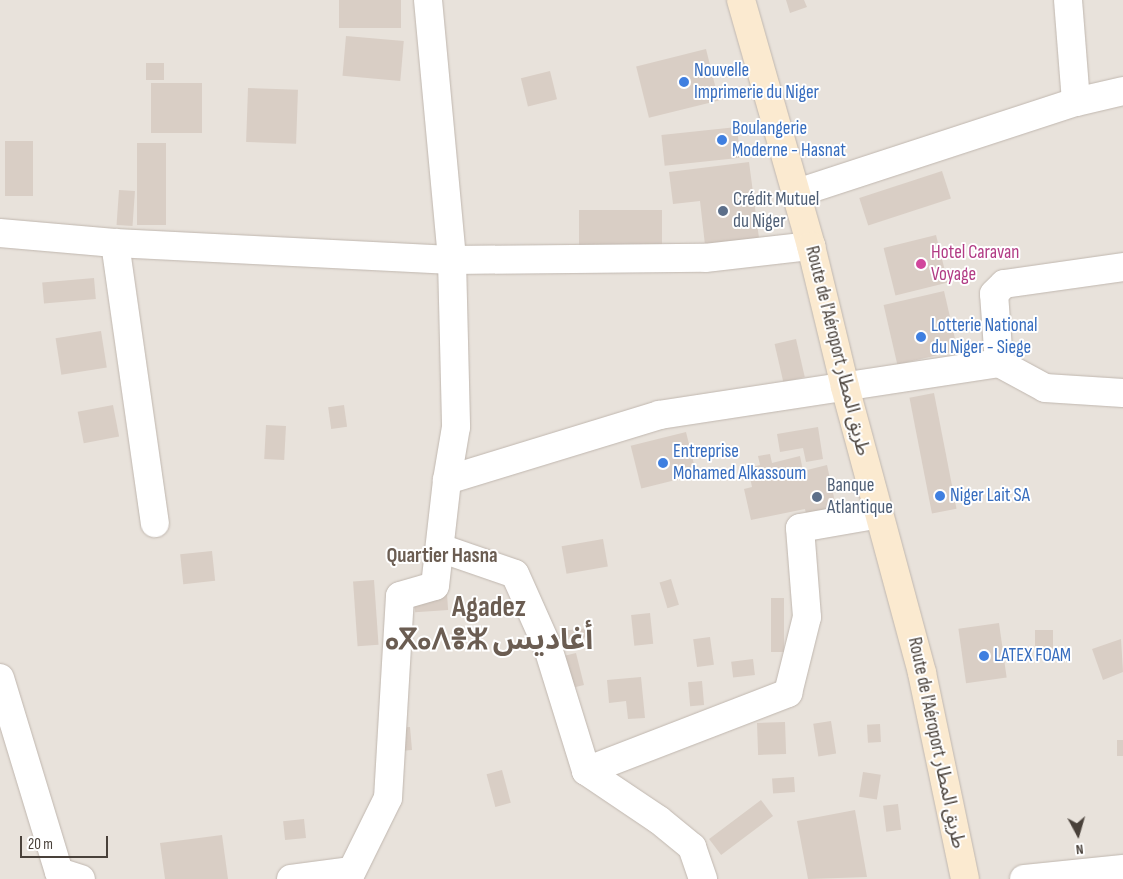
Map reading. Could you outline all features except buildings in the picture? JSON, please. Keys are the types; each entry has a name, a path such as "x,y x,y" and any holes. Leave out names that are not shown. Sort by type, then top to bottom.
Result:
{"main road":[{"name":"Route de l'Aéroport طريق المطار","path":"741,0 797,193 845,388 922,673 965,879"}],"street":[{"path":"291,879 350,875 388,798 400,596 436,586 456,427 452,260 428,0"},
{"path":"1068,0 1076,102"},
{"path":"797,193 1076,102 1123,91"},
{"path":"0,233 115,243 452,260 705,258 811,246"},
{"path":"115,243 156,523"},
{"path":"998,363 994,294 1004,284 1123,267"},
{"path":"448,480 659,415 845,388 998,363 1044,388 1123,393"},
{"path":"586,771 788,693 808,617 800,528 879,514"},
{"path":"440,548 515,574 548,648 586,771 659,820 692,847 703,879"},
{"path":"0,678 59,872 81,879"},
{"path":"1024,879 1123,869"}],"shaded area":[{"path":"0,0 1123,0 1123,879 0,879"}],"place":[{"name":"Nouvelle Imprimerie du Niger","path":"684,82"},
{"name":"Boulangerie Moderne - Hasnat","path":"722,140"},
{"name":"Crédit Mutuel du Niger","path":"723,211"},
{"name":"Hotel Caravan Voyage","path":"921,264"},
{"name":"Lotterie National du Niger - Siege","path":"921,337"},
{"name":"Entreprise Mohamed Alkassoum","path":"663,463"},
{"name":"Niger Lait SA","path":"940,496"},
{"name":"Banque Atlantique","path":"817,497"},
{"name":"LATEX FOAM","path":"984,656"}],"district":[{"name":"Quartier Hasna","path":"442,556"},
{"name":"Agadez ⴰⴳⴰⴷⴻⵣ أغاديس","path":"489,624"}]}
